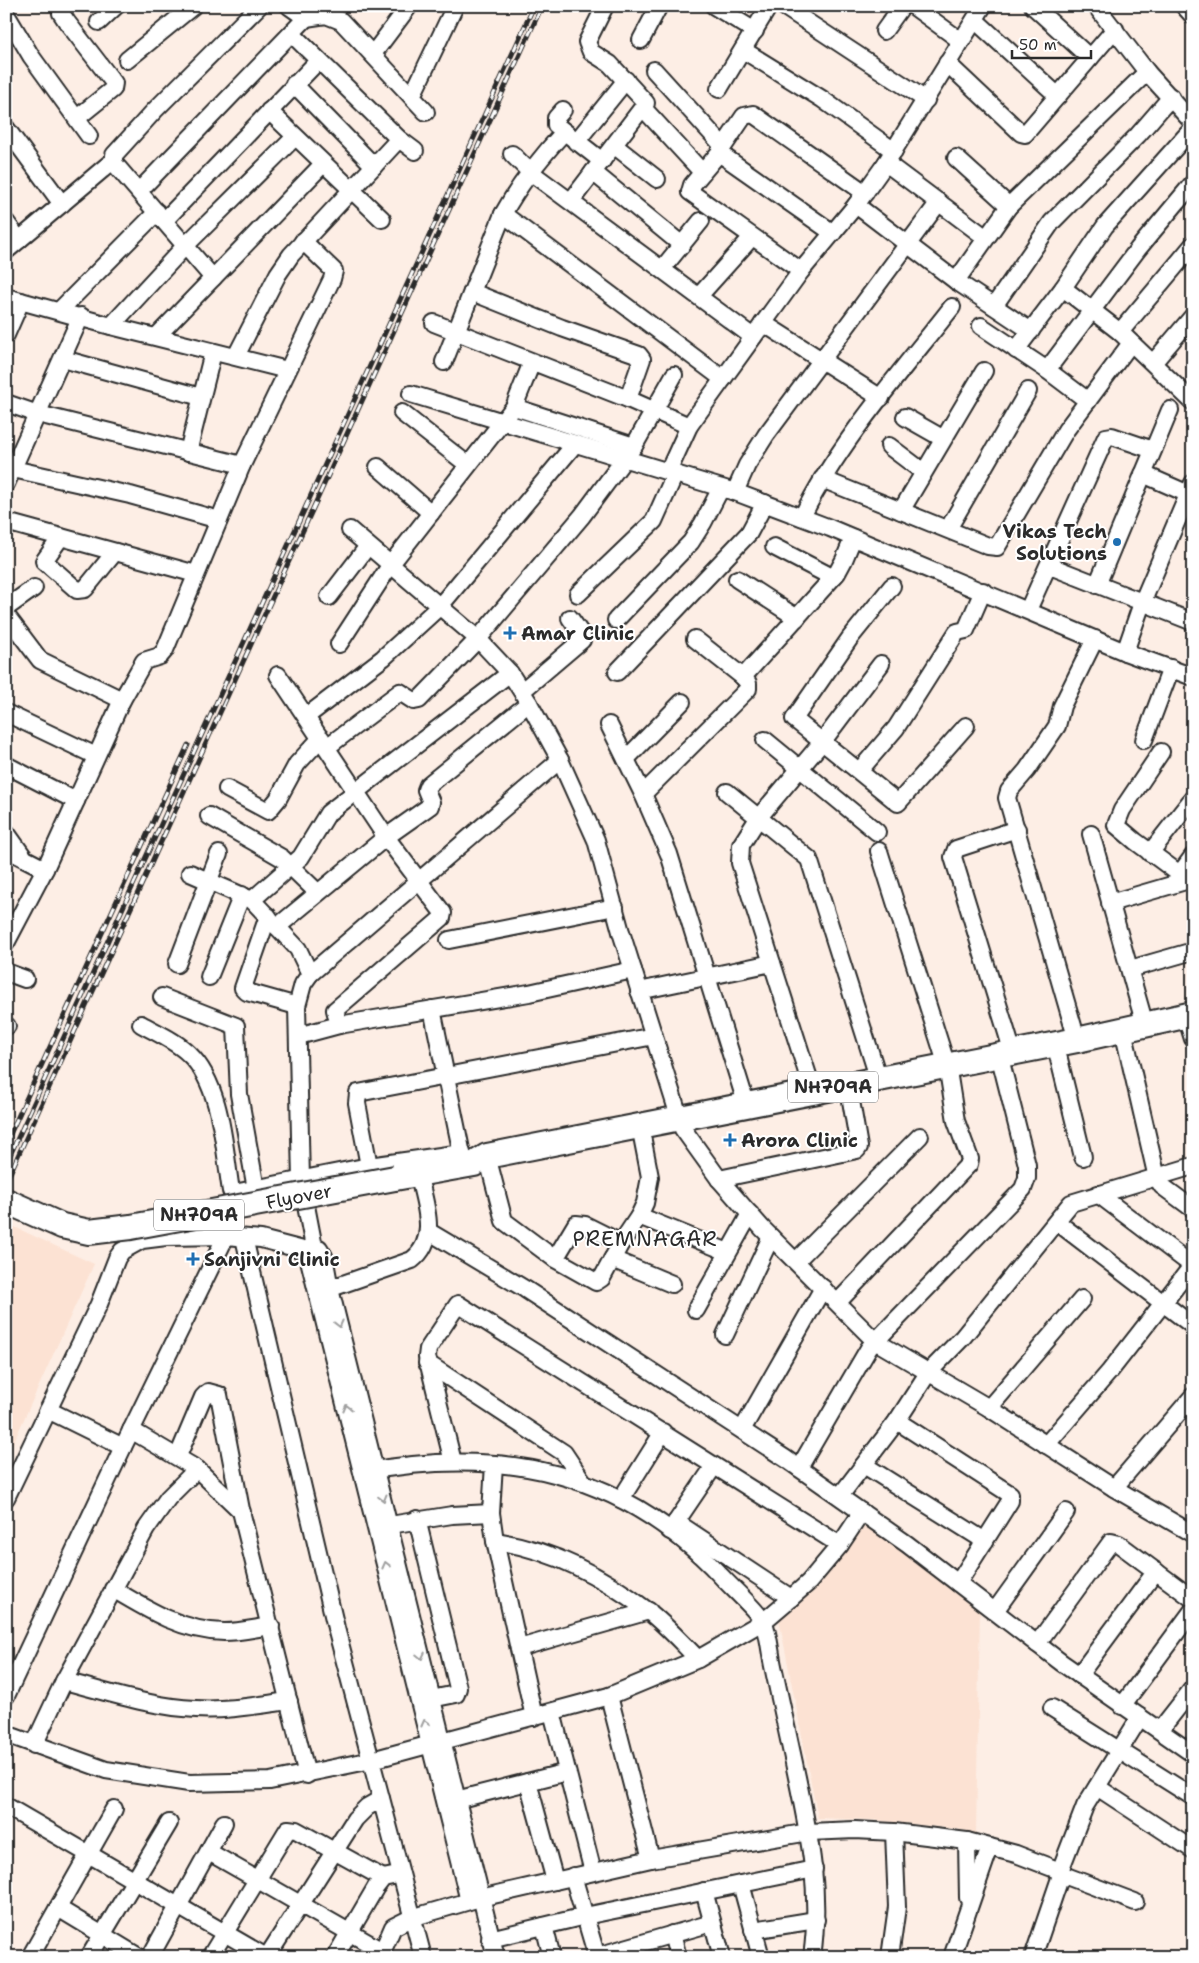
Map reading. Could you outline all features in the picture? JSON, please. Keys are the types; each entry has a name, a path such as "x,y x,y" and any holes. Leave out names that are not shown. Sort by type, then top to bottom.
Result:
{"highway":[{"name":"NH709A","path":"418,1173 475,1161 850,1095 1008,1060 1077,1040 1192,1026"},
{"name":"NH709A","path":"1008,1060 1058,1055 1131,1032"},
{"name":"NH709A","path":"475,1161 642,1136 747,1106 813,1091 879,1080 948,1072"},
{"name":"Flyover","path":"6,1201 62,1226 89,1232 131,1227 418,1173"}],"street":[{"path":"60,6 61,13 67,22 114,83 113,89 76,118"},
{"path":"99,22 116,6"},
{"path":"127,60 194,6"},
{"path":"6,251 114,162 115,152 260,6"},
{"path":"289,6 306,18"},
{"path":"373,54 409,6"},
{"path":"412,96 455,6"},
{"path":"571,201 615,146 643,108 645,102 610,64 591,52 587,47 587,42 605,6"},
{"path":"641,40 659,6"},
{"path":"714,6 755,31"},
{"path":"719,89 769,6"},
{"path":"783,6 926,100"},
{"path":"884,31 902,6"},
{"path":"913,6 961,41"},
{"path":"578,594 654,521 689,426 801,272 861,199 890,157 984,6"},
{"path":"1033,6 1090,58"},
{"path":"1184,6 1193,16"},
{"path":"1102,9 1147,72 1171,97 1190,113"},
{"path":"139,191 306,18 338,11 341,21 426,112"},
{"path":"6,14 27,50 89,136"},
{"path":"975,20 1058,96"},
{"path":"947,63 1024,134 1028,133 1115,29"},
{"path":"292,34 399,139 415,151"},
{"path":"743,50 822,99 940,202 985,237"},
{"path":"59,311 161,217 270,111 318,61"},
{"path":"654,70 721,150 833,233"},
{"path":"956,281 1008,206 1147,72"},
{"path":"444,362 503,214 529,171 570,137 626,80"},
{"path":"294,84 374,166"},
{"path":"994,306 1052,222 1138,135 1171,97"},
{"path":"643,108 702,172"},
{"path":"562,110 555,123 682,245"},
{"path":"270,111 294,137 382,219"},
{"path":"801,272 690,192 692,185 721,150 744,116 749,113 861,199 908,245 956,281 1031,331"},
{"path":"6,128 62,204"},
{"path":"1016,350 1063,288 1105,226 1193,128"},
{"path":"111,326 186,245 294,137"},
{"path":"236,356 278,274 303,241 399,139"},
{"path":"615,146 657,178"},
{"path":"512,154 529,171 753,337"},
{"path":"956,158 1008,206"},
{"path":"114,162 213,278"},
{"path":"157,336 323,164"},
{"path":"1047,370 1138,248 1193,183"},
{"path":"616,620 691,542 747,465 766,435 823,362 940,202"},
{"path":"503,214 723,379"},
{"path":"662,269 700,221"},
{"path":"6,222 19,240"},
{"path":"699,296 752,237"},
{"path":"6,943 45,869 122,700 143,662 160,656 165,650 242,465 334,274 334,271 303,241"},
{"path":"822,479 988,546 999,546 1061,437 1088,401 1125,337 1193,245"},
{"path":"1063,288 1092,309 1153,363 1189,391"},
{"path":"472,292 562,328 639,355 642,360 628,399"},
{"path":"6,334 14,299 111,326 287,370"},
{"path":"802,517 822,479 881,398 952,307"},
{"path":"80,316 63,359 10,476 130,495 219,520"},
{"path":"1153,363 1193,316"},
{"path":"434,323 628,399 689,426"},
{"path":"763,323 881,398"},
{"path":"981,326 1047,370 1088,401"},
{"path":"188,452 213,352"},
{"path":"63,359 201,397"},
{"path":"339,644 391,564 514,407 532,362"},
{"path":"901,511 922,471 984,371"},
{"path":"227,789 268,811 274,806 297,764 324,743 400,692 414,701 419,700 478,639 582,516 630,452 674,375"},
{"path":"948,529 1028,392"},
{"path":"411,394 575,444 630,452"},
{"path":"6,403 38,414 242,465"},
{"path":"514,407 630,452 671,473 728,490 802,517 983,591 1125,652 1193,677"},
{"path":"1097,585 1170,410"},
{"path":"402,413 468,466"},
{"path":"905,417 942,438"},
{"path":"1028,610 1050,566 1106,437 1112,436 1153,450"},
{"path":"307,716 384,658 440,606 575,444"},
{"path":"888,446 922,471"},
{"path":"378,467 431,513"},
{"path":"1125,652 1142,603 1191,491 1142,474"},
{"path":"617,672 749,533 765,503"},
{"path":"6,522 196,574"},
{"path":"350,530 478,639 510,673 525,697 560,760 596,840 639,991 681,1124 719,1179 772,1237 875,1341 989,1408 1114,1488 1193,1534"},
{"path":"61,537 44,561 77,590 85,589 115,552"},
{"path":"743,677 832,577 844,560 853,538"},
{"path":"328,597 368,546"},
{"path":"774,547 832,577"},
{"path":"1050,566 1193,622"},
{"path":"737,579 797,618"},
{"path":"892,586 850,638 794,716 795,720 860,770 895,801 899,802 966,726"},
{"path":"6,608 34,588"},
{"path":"860,770 896,728 955,634 967,628 983,591"},
{"path":"6,615 40,660 122,700"},
{"path":"297,1006 243,990 272,921 317,892 386,837 430,806 431,802 426,790 428,785 525,697 582,640 582,635 570,618"},
{"path":"643,794 746,692 748,683 743,677 695,639"},
{"path":"1077,1040 1007,795 1027,770 1056,726 1062,706 1095,639"},
{"path":"813,1091 739,856 741,845 760,817 823,741 881,664"},
{"path":"1144,740 1171,668"},
{"path":"209,977 247,898 292,866 306,849 328,813 510,673"},
{"path":"278,675 386,837 443,913 443,917 335,1010 339,1025"},
{"path":"626,759 682,702"},
{"path":"6,713 96,756"},
{"path":"609,725 643,794 669,854 747,1106"},
{"path":"765,740 799,770 877,832"},
{"path":"1161,752 1116,823 1119,828 1150,853 1187,879"},
{"path":"496,1957 475,1900 324,1291 311,1249 301,1180 297,1006 303,984 310,974 560,760"},
{"path":"6,765 76,801"},
{"path":"727,792 807,856 812,864 879,1080"},
{"path":"1150,853 1192,801"},
{"path":"209,816 269,850 292,866 317,892"},
{"path":"799,1468 864,1354 1023,1189 1027,1178 1027,1165 1008,1060 953,857 956,848 1017,829"},
{"path":"6,832 24,858"},
{"path":"1091,834 1130,969 1131,1032 1157,1178 1162,1186 1193,1208"},
{"path":"6,849 45,869"},
{"path":"838,1302 969,1164 970,1155 956,1121 948,1072 879,851"},
{"path":"177,964 218,854"},
{"path":"1187,879 1193,856"},
{"path":"190,873 247,898 298,949 310,974"},
{"path":"1110,903 1187,879"},
{"path":"449,940 615,908"},
{"path":"1130,969 1193,952"},
{"path":"639,991 772,963"},
{"path":"298,1036 339,1025 529,993 633,970"},
{"path":"6,972 25,979"},
{"path":"162,997 236,1026 239,1094 256,1188"},
{"path":"432,1009 447,1077 475,1161 504,1221 555,1259 596,1282 602,1278 621,1243 639,1216 648,1192 650,1177 642,1136"},
{"path":"140,1024 181,1048 196,1062 212,1089 231,1191 236,1193 370,1166 475,1161"},
{"path":"370,1166 357,1103 358,1094 654,1036"},
{"path":"1058,1055 1082,1157"},
{"path":"719,1179 855,1152 859,1147 850,1095"},
{"path":"796,1261 920,1136"},
{"path":"840,1496 897,1421 928,1372 963,1337 1071,1203 1193,1166"},
{"path":"324,1291 412,1260 419,1255 425,1245 428,1231 418,1173"},
{"path":"1046,1445 1110,1371 1193,1266 1098,1194"},
{"path":"696,1310 750,1214"},
{"path":"639,1216 728,1252"},
{"path":"1057,1222 1193,1326"},
{"path":"555,1259 576,1224 585,1225 621,1243"},
{"path":"428,1231 525,1289 840,1496 1079,1675 1193,1754"},
{"path":"6,1498 98,1304 117,1258 122,1251 142,1240 166,1237 226,1236 261,1239 311,1249"},
{"path":"6,1696 131,1430 226,1236"},
{"path":"725,1335 772,1237"},
{"path":"244,1238 336,1628 372,1760 411,1918 423,1957"},
{"path":"612,1259 672,1284"},
{"path":"742,1430 823,1288"},
{"path":"989,1408 1082,1299"},
{"path":"453,1462 427,1363 428,1349 455,1306 460,1305 840,1546"},
{"path":"427,1363 564,1453 582,1480"},
{"path":"178,1456 203,1397 208,1392 214,1392 219,1395 242,1512 307,1775"},
{"path":"1114,1488 1193,1396"},
{"path":"48,1410 123,1447"},
{"path":"897,1421 1010,1494 1010,1501 958,1583"},
{"path":"131,1430 178,1456 197,1469 242,1512"},
{"path":"621,1499 663,1432"},
{"path":"369,1471 453,1462 494,1464 544,1471 582,1480 673,1526 791,1598"},
{"path":"494,1464 491,1513 495,1541 534,1717"},
{"path":"864,1465 985,1541"},
{"path":"673,1526 714,1466"},
{"path":"34,1746 64,1681 113,1589 158,1512 168,1498 197,1469"},
{"path":"369,1471 390,1525 431,1699 436,1743 456,1800 484,1957"},
{"path":"6,1734 34,1746 106,1770 188,1783 270,1781 307,1775 372,1760 609,1696 698,1659 764,1621 809,1582 840,1546 862,1512"},
{"path":"995,1611 1066,1512"},
{"path":"390,1525 417,1520 491,1513"},
{"path":"417,1520 458,1688 456,1694 431,1699"},
{"path":"673,1526 764,1621 809,1832 814,1869 816,1920 812,1957"},
{"path":"495,1541 526,1546 570,1562 649,1612 698,1659"},
{"path":"1037,1644 1111,1542 1119,1544 1193,1599"},
{"path":"1079,1675 1156,1572"},
{"path":"113,1589 156,1614 180,1624 226,1632 271,1626"},
{"path":"1122,1706 1193,1610"},
{"path":"519,1648 649,1612"},
{"path":"64,1681 140,1701 195,1710 222,1710 289,1701"},
{"path":"1160,1730 1193,1688"},
{"path":"609,1696 651,1859"},
{"path":"1052,1708 1120,1749 1193,1797"},
{"path":"552,1712 593,1872"},
{"path":"1032,1957 1085,1806 1140,1717"},
{"path":"456,1800 567,1772"},
{"path":"528,1782 555,1881"},
{"path":"1097,1787 1193,1850"},
{"path":"6,1806 267,1957 360,1812 381,1799"},
{"path":"30,1957 114,1810"},
{"path":"150,1957 224,1823"},
{"path":"89,1957 169,1824"},
{"path":"210,1957 288,1828 296,1830 383,1878 400,1874"},
{"path":"209,1852 350,1932 381,1954 393,1927 411,1918 475,1900 651,1859 809,1832 855,1830 894,1832 967,1841 990,1847 1061,1872 1135,1902"},
{"path":"890,1957 897,1907 894,1832"},
{"path":"967,1841 968,1910"},
{"path":"952,1957 990,1847"},
{"path":"490,1938 585,1916 814,1869"},
{"path":"574,1876 597,1956 712,1923"},
{"path":"335,1957 383,1878"},
{"path":"741,1884 761,1957"},
{"path":"704,1892 722,1957"},
{"path":"58,1908 139,1957"},
{"path":"754,1930 816,1920"},
{"path":"544,1926 552,1957"},
{"path":"672,1934 678,1957"}],"shaded area":[{"path":"6,1223 94,1264 6,1459"},
{"path":"867,1522 980,1607 976,1834 958,1829 874,1820 818,1818 779,1619 818,1584"}],"railway":[{"path":"6,1164 534,6"},
{"path":"6,1182 542,6"},
{"path":"6,1143 188,745"}],"place":[{"name":"Vikas Tech Solutions","path":"1117,542"},
{"name":"Amar Clinic","path":"510,633"},
{"name":"Arora Clinic","path":"730,1140"},
{"name":"Sanjivni Clinic","path":"193,1259"}],"district":[{"name":"PREMNAGAR","path":"645,1239"}]}
